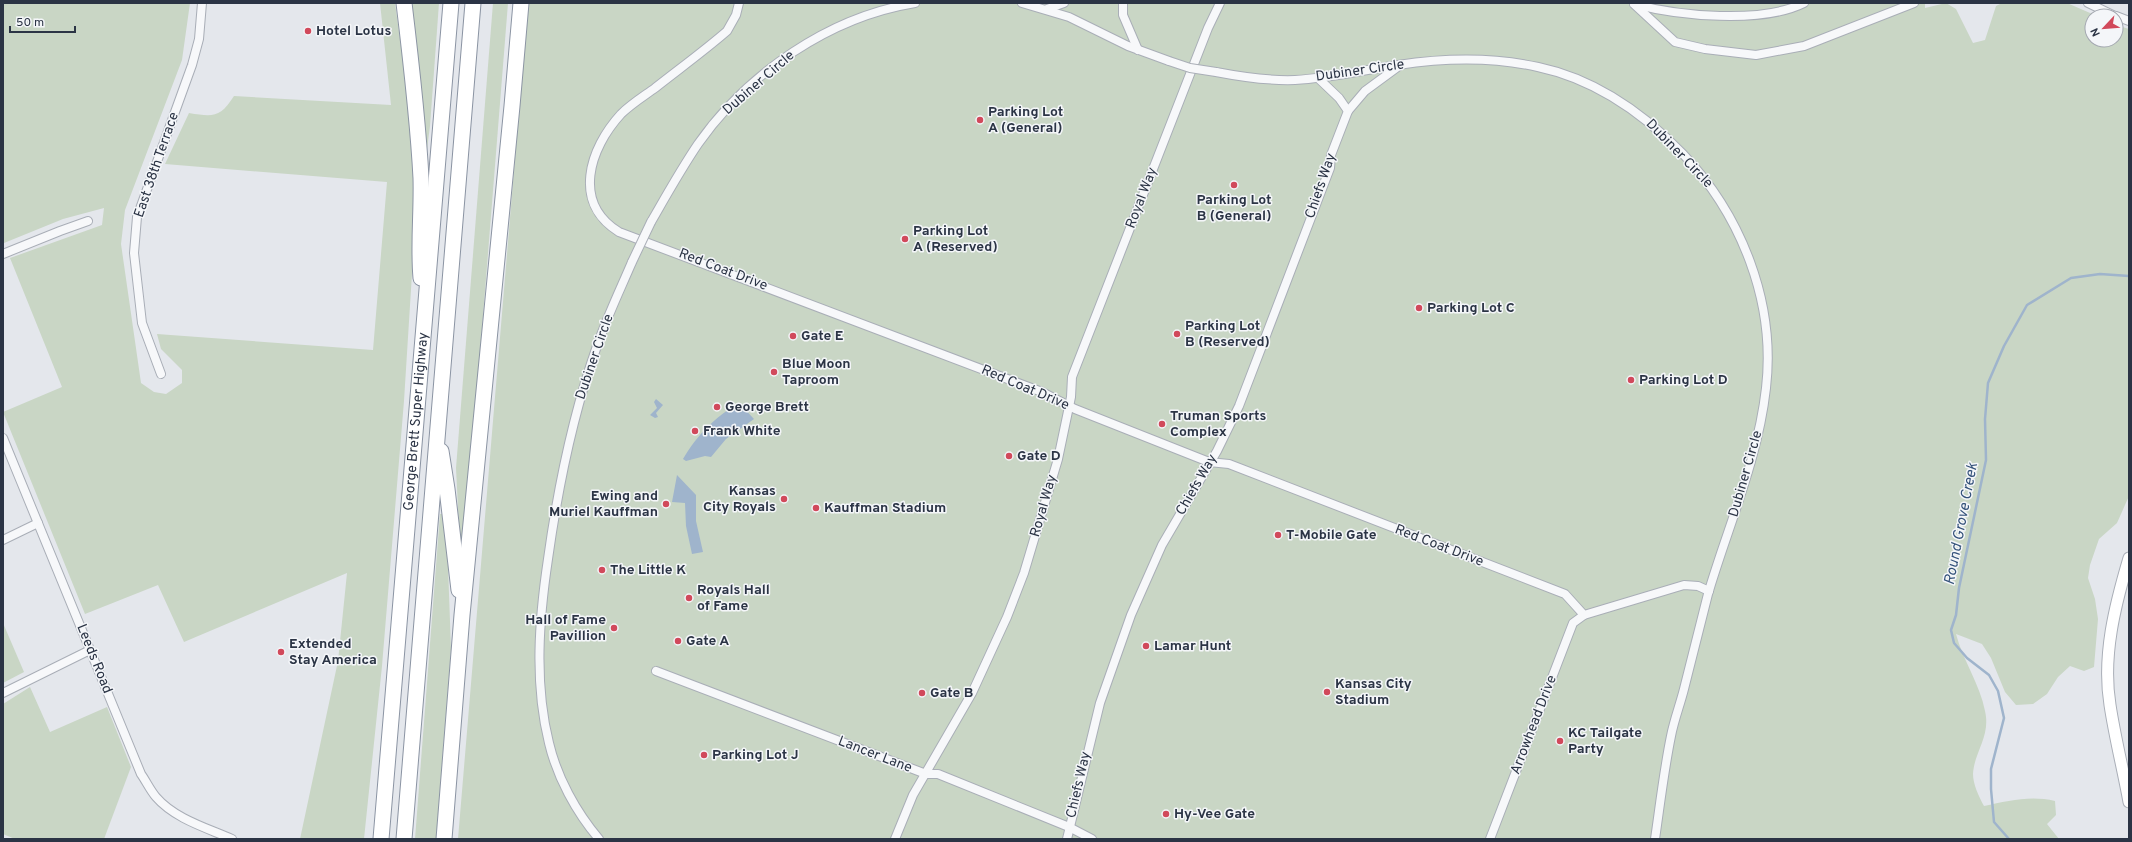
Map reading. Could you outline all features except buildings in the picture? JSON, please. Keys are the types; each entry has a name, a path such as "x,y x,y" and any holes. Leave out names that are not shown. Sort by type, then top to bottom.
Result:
{"highway":[{"path":"404,3 415,92 420,171 418,250 425,319"},
{"name":"George Brett Super Highway","path":"381,839 451,3"},
{"name":"George Brett Super Highway","path":"404,839 473,3"},
{"path":"444,839 462,615 512,113 520,3"},
{"path":"437,430 448,489 462,615"}],"main road":[{"path":"2129,558 2125,589 2109,639 2108,675 2110,704 2129,802"}],"street":[{"name":"East 38th Terrace","path":"161,374 142,323 134,253 138,217 192,65 199,39 202,3"},
{"name":"Red Coat Drive","path":"739,3 736,15 727,31 630,107 609,130 596,156 590,178 590,195 600,216 619,232 1042,392 1069,405 1210,462 1229,464 1565,594 1584,615"},
{"name":"Dubiner Circle","path":"598,839 581,816 572,799 549,744 544,720 540,640 543,594 554,511 574,422 597,345 632,262 651,222 698,144 713,124 753,84 802,47 830,30 855,18 887,8 914,3"},
{"name":"Dubiner Circle","path":"1022,3 1047,9 1089,25 1138,50 1190,68 1259,79 1318,78 1432,61 1503,62 1541,67 1585,82 1622,103 1660,130 1706,180 1728,213 1745,248 1758,286 1766,328 1766,388 1756,441 1731,527 1709,591 1671,734 1655,839"},
{"path":"1047,9 1064,3"},
{"path":"1123,3 1123,15 1138,50"},
{"name":"Royal Way","path":"895,839 913,794 972,693 1007,617 1024,573 1058,459 1069,405 1072,377 1208,28 1220,3"},
{"path":"1633,4 1721,16 1761,14 1795,7 1804,3"},
{"path":"1633,4 1675,42 1705,49 1756,55 1804,46 1914,3"},
{"path":"2088,3 2099,8"},
{"name":"Chiefs Way","path":"1067,839 1094,726 1120,645 1162,545 1210,462 1238,406 1330,168 1331,155 1348,111 1365,91 1401,65"},
{"path":"1318,78 1339,98 1348,111"},
{"path":"3,254 88,221"},
{"name":"Leeds Road","path":"3,438 141,774 156,797 166,806 181,816 232,839"},
{"path":"3,540 38,523"},
{"path":"1584,615 1684,585 1698,586 1709,591"},
{"name":"Arrowhead Drive","path":"1490,839 1573,623 1584,615"},
{"path":"3,693 90,650"},
{"name":"Lancer Lane","path":"656,671 926,774 938,774 1069,827 1092,839"}],"green space":[{"path":"3,3 190,3 182,60 125,210 121,244 141,383 154,392 166,394 182,383 182,370 161,349 157,334 373,350 387,182 165,164 189,113 204,115 215,114 220,112 234,96 391,105 380,3 395,3 416,154 415,226 404,401 382,666 364,839 300,839 338,661 347,573 184,642 158,585 85,614 3,412 62,387 10,258 102,225 104,208 63,219 4,243"},
{"path":"412,3 439,3 430,126 426,157"},
{"path":"493,3 508,3 464,554 459,528 456,468"},
{"name":"Truman Sports Complex","path":"528,3 1925,3 1925,8 1946,3 1956,9 1973,43 1985,40 1996,6 2002,3 2067,3 2084,10 2084,48 2124,48 2124,27 2129,29 2129,496 2117,523 2099,539 2090,565 2088,578 2095,599 2098,619 2094,667 2084,671 2070,666 2058,677 2047,694 2033,704 2016,705 2005,692 1991,658 1982,644 1956,634 1983,701 1985,711 1986,728 1976,758 1973,774 1978,795 1984,806 2028,799 2046,799 2055,801 2056,815 2047,824 2059,839 458,839"},
{"path":"440,514 443,514 448,566 451,649 436,839 415,839"},
{"path":"3,623 24,672 3,683"},
{"path":"30,687 50,732 107,707 131,767 104,839 15,839 3,834 3,704"}],"water":[{"path":"656,399 663,405 656,413 658,417 655,418 650,415 657,408 654,402"},
{"path":"739,403 754,419 726,439 711,457 705,456 686,461 683,459 707,427"},
{"path":"677,475 696,495 696,521 703,552 692,554 686,526 685,503 672,502"}],"waterway":[{"name":"Round Grove Creek","path":"2009,839 1994,822 1991,789 1991,769 2004,718 1998,691 1989,675 1967,658 1954,643 1951,630 1956,615 1959,588 1986,460 1985,419 1988,383 2004,346 2027,305 2071,278 2100,274 2129,276"}],"place":[{"name":"Hotel Lotus","path":"308,31"},
{"name":"Parking Lot A (General)","path":"980,120"},
{"name":"Parking Lot B (General)","path":"1234,185"},
{"name":"Parking Lot A (Reserved)","path":"905,239"},
{"name":"Parking Lot C","path":"1419,308"},
{"name":"Parking Lot B (Reserved)","path":"1177,334"},
{"name":"Gate E","path":"793,336"},
{"name":"Blue Moon Taproom","path":"774,372"},
{"name":"Parking Lot D","path":"1631,380"},
{"name":"George Brett","path":"717,407"},
{"name":"Truman Sports Complex","path":"1162,424"},
{"name":"Frank White","path":"695,431"},
{"name":"Gate D","path":"1009,456"},
{"name":"Kansas City Royals","path":"784,499"},
{"name":"Ewing and Muriel Kauffman","path":"666,504"},
{"name":"Kauffman Stadium","path":"816,508"},
{"name":"T-Mobile Gate","path":"1278,535"},
{"name":"The Little K","path":"602,570"},
{"name":"Royals Hall of Fame","path":"689,598"},
{"name":"Hall of Fame Pavillion","path":"614,628"},
{"name":"Gate A","path":"678,641"},
{"name":"Lamar Hunt","path":"1146,646"},
{"name":"Extended Stay America","path":"281,652"},
{"name":"Kansas City Stadium","path":"1327,692"},
{"name":"Gate B","path":"922,693"},
{"name":"KC Tailgate Party","path":"1560,741"},
{"name":"Parking Lot J","path":"704,755"},
{"name":"Hy-Vee Gate","path":"1166,814"}]}
